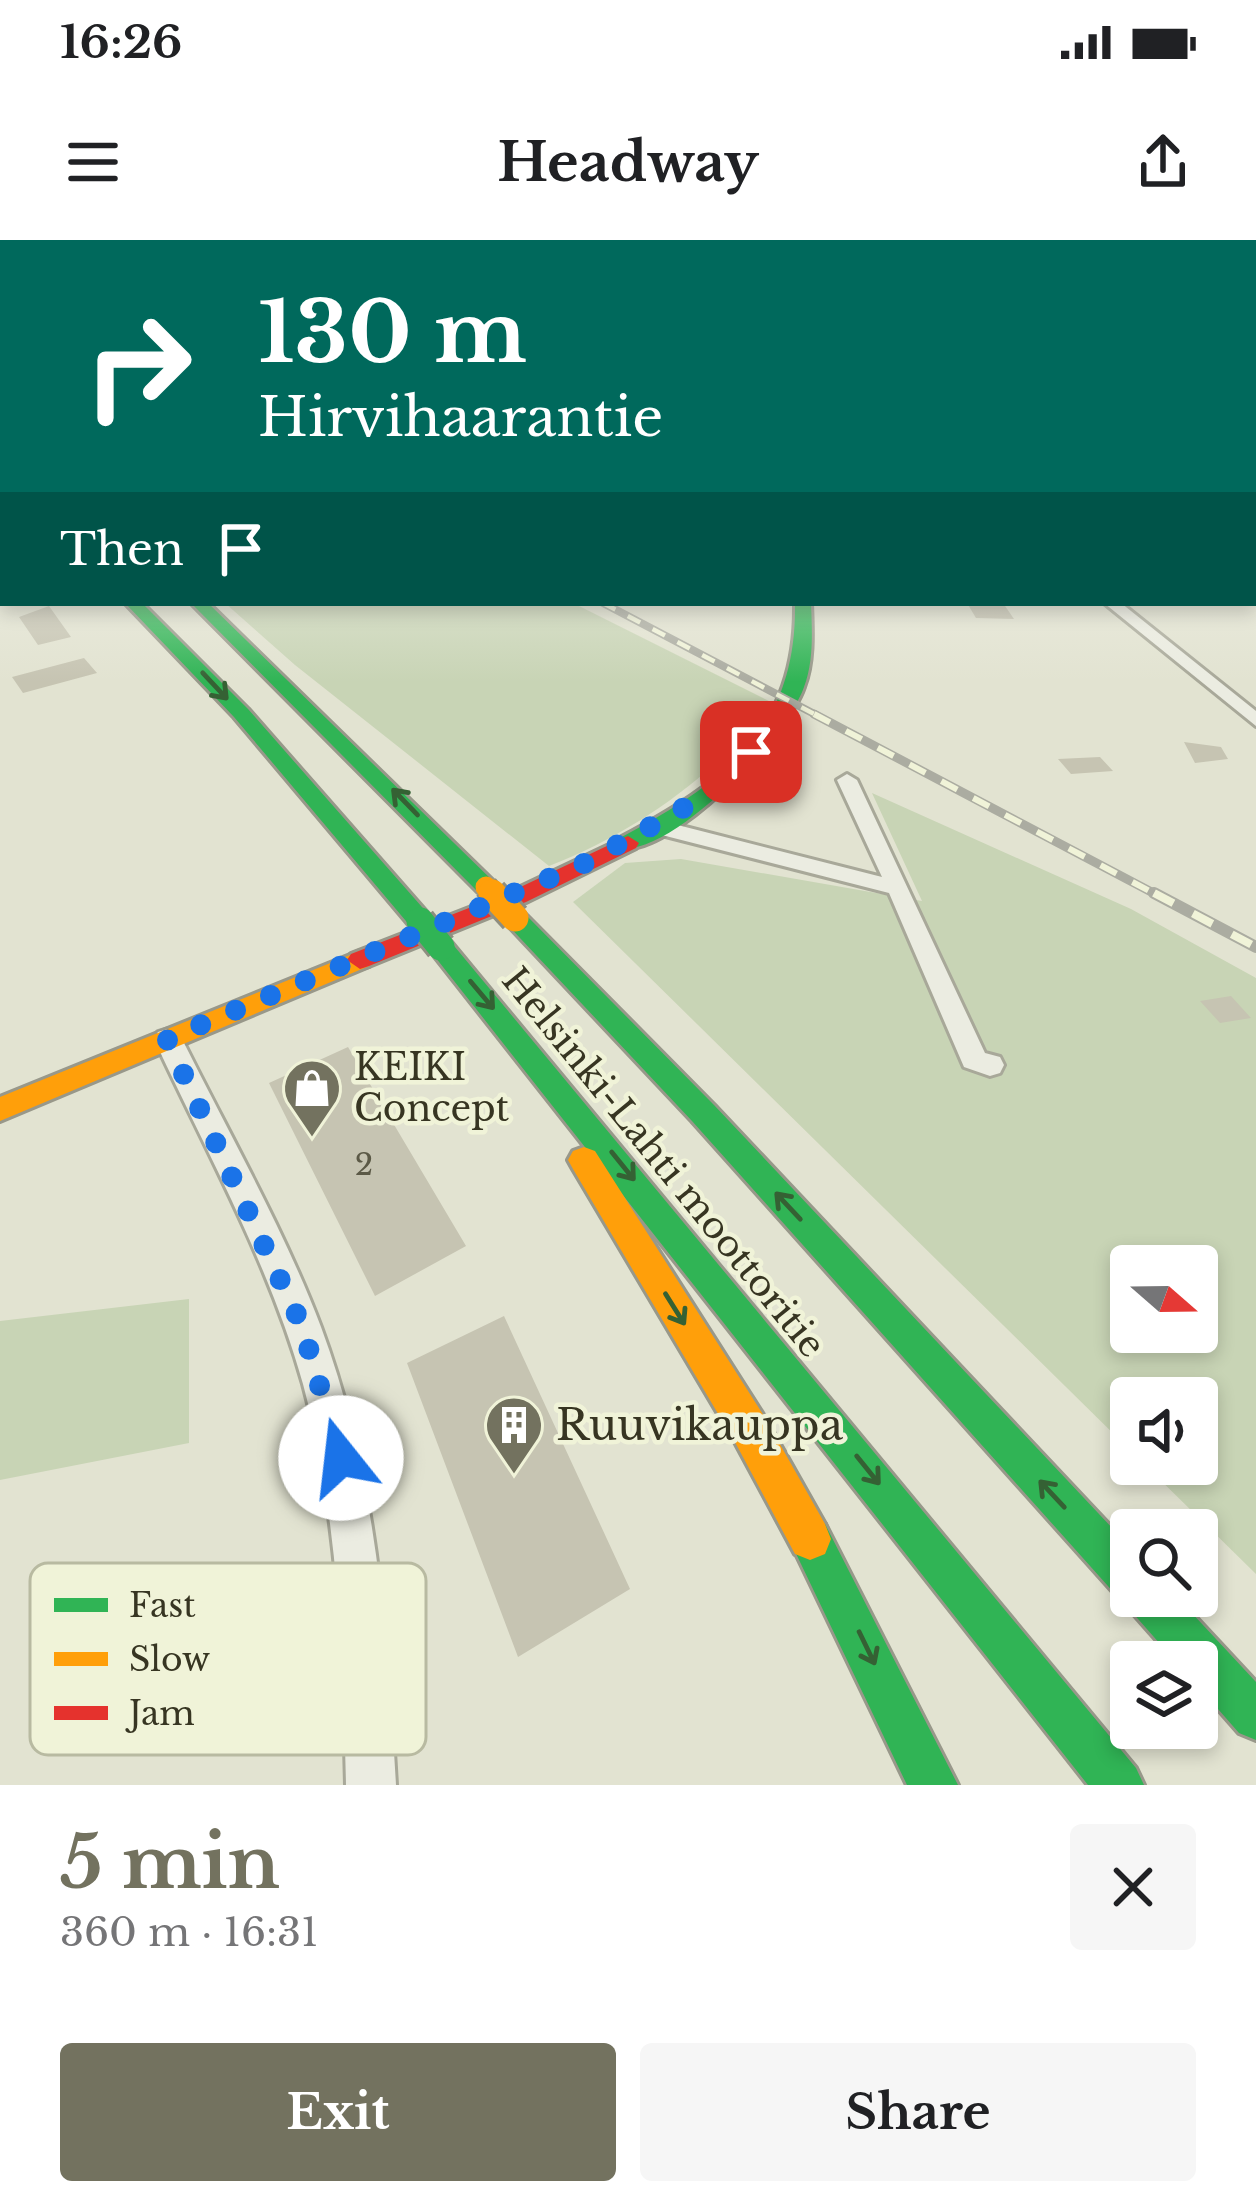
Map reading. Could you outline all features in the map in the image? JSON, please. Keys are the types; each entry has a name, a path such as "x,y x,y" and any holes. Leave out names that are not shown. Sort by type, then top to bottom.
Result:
{"main road":[{"name":"Helsinki-Lahti moottoritie","path":"136,606 241,713 523,1043 1119,1785"},
{"name":"Helsinki-Lahti moottoritie","path":"202,606 486,887 719,1131 1110,1557"},
{"path":"0,1109 565,872 654,826 722,778 785,708 801,663 802,606"},
{"path":"523,1043 591,1174 782,1489 933,1785"},
{"path":"1165,1617 1256,1717"}],"street":[{"path":"1116,606 1256,720"},
{"path":"847,780 974,1060 990,1065"},
{"path":"654,826 899,888"},
{"path":"167,1039 302,1326 341,1458 356,1563"},
{"path":"369,1755 370,1785"}],"green space":[{"path":"228,606 579,606 775,704 672,799 613,836 549,866 295,665"},
{"path":"872,793 1131,909 1256,978 1256,1574 1218,1537 1218,1509 1190,1509 1165,1485 1218,1485 1218,1377 1110,1377 1110,1430 573,902 625,863 681,859 922,901"},
{"path":"189,1299 189,1443 0,1480 0,1321"}],"building":[{"path":"49,606 71,637 38,645 19,617"},
{"path":"969,606 1005,606 1014,619 976,618"},
{"path":"84,658 97,673 23,693 12,677"},
{"path":"1184,742 1221,747 1228,759 1195,763"},
{"path":"1100,757 1113,771 1071,774 1058,759"},
{"path":"1231,996 1251,1018 1220,1023 1200,1001"},
{"path":"348,1047 466,1246 375,1296 269,1083"},
{"name":"Ruuvikauppa","path":"504,1316 630,1589 518,1657 407,1363"}],"railway":[{"path":"609,606 820,717"},
{"path":"814,714 1159,896"},
{"path":"1154,893 1256,947"}],"traffic: fast":[{"path":"136,606 241,713 420,921"},
{"path":"202,606 486,887"},
{"path":"628,843 702,797 769,735 796,686 803,606"},
{"path":"515,918 703,1113 1110,1557"},
{"path":"420,921 441,947"},
{"path":"441,947 1119,1785"},
{"path":"810,1539 933,1785"},
{"path":"1165,1617 1256,1716"}],"traffic: slow":[{"path":"486,887 515,918"},
{"path":"0,1109 360,960"},
{"path":"584,1160 750,1430 810,1539"}],"traffic: jam":[{"path":"360,960 518,897 628,843"}],"place":[{"name":"KEIKI Concept","path":"312,1139"},
{"name":"Ruuvikauppa","path":"514,1476"}],"route":[{"path":"341,1458 302,1326 167,1039 583,864 682,809 751,752"}]}
